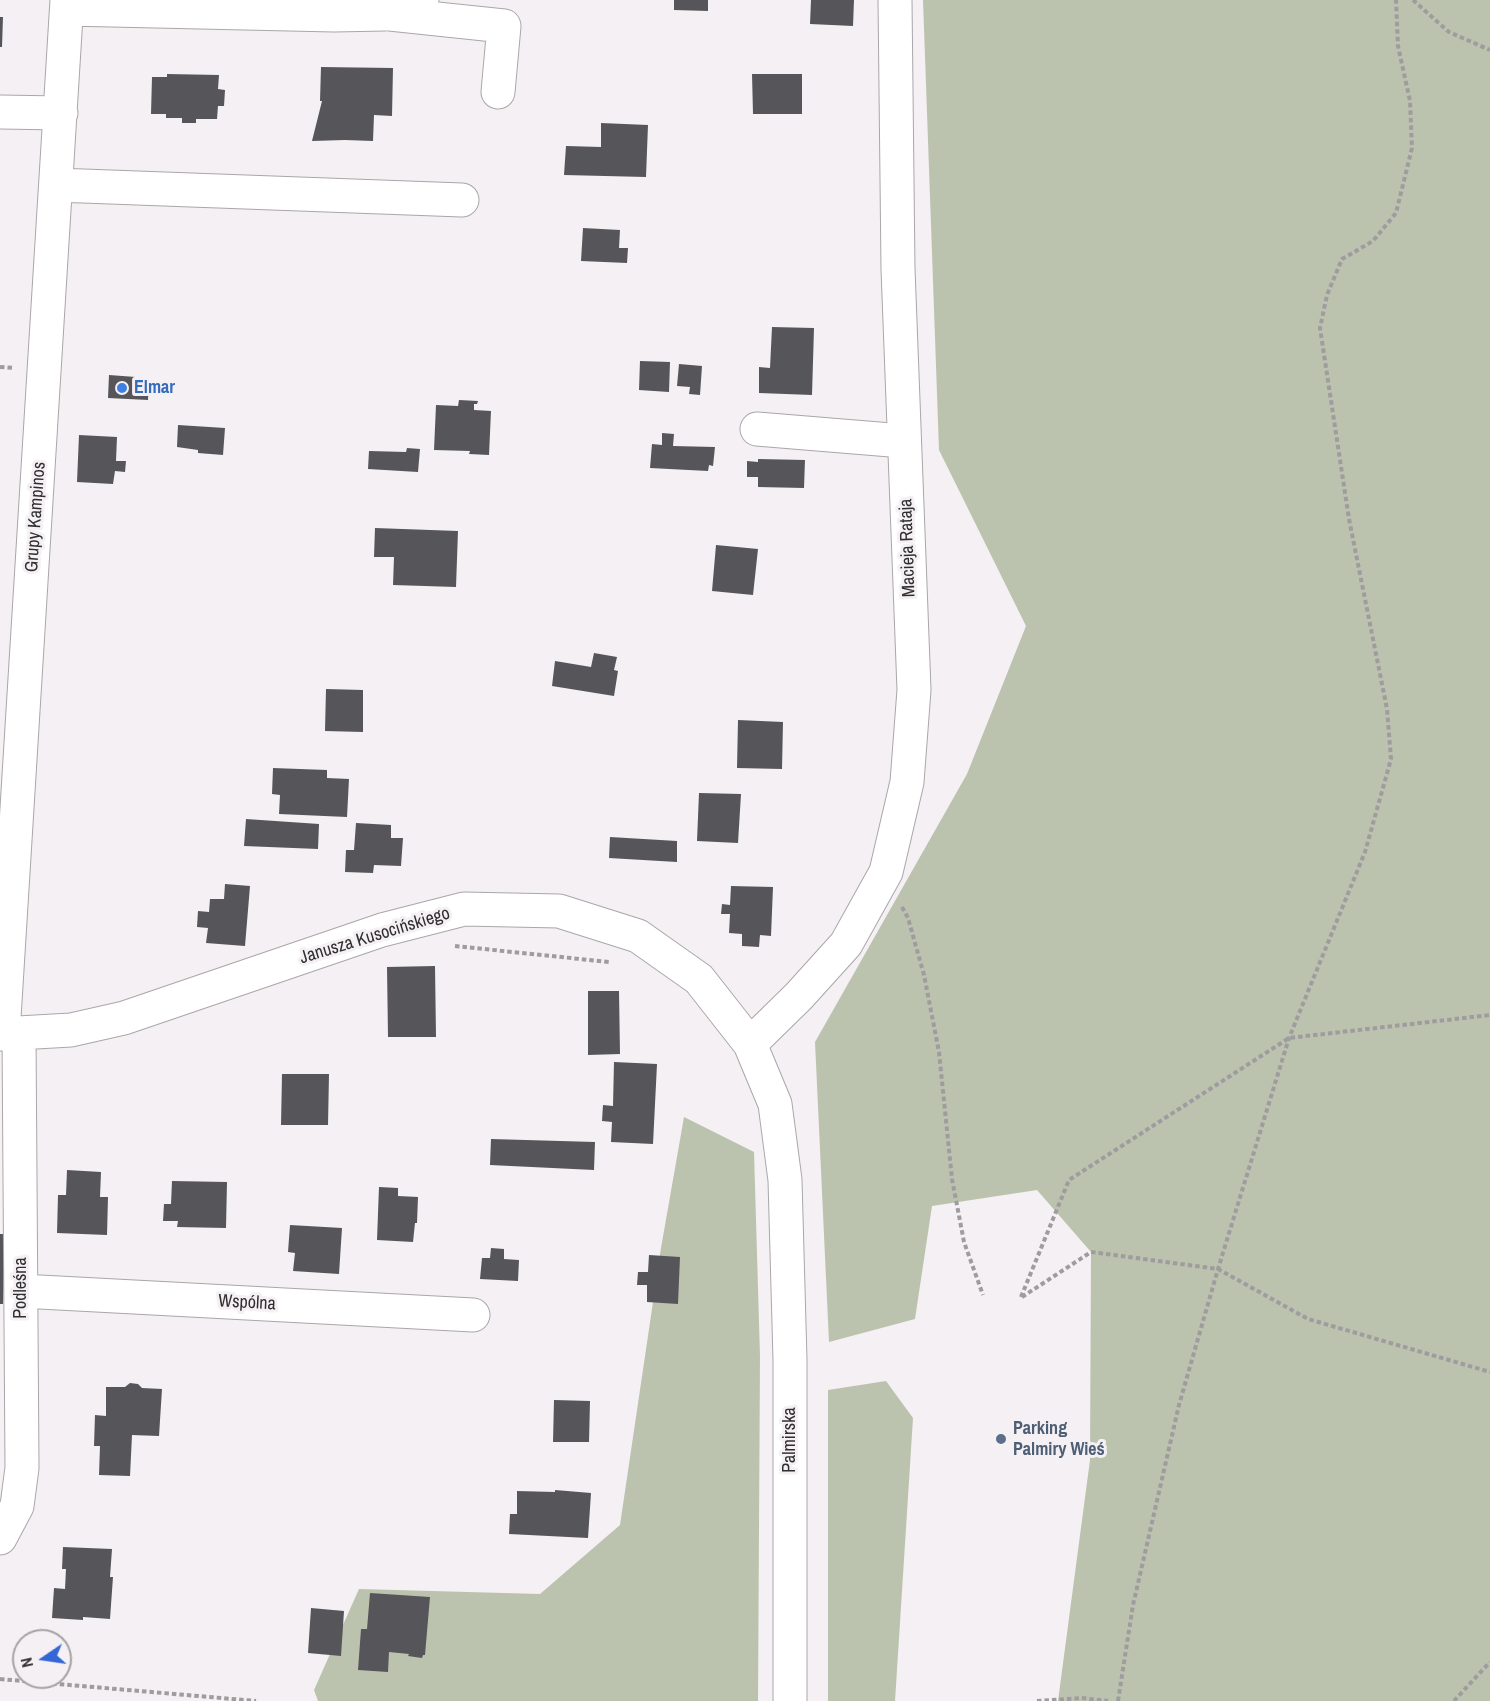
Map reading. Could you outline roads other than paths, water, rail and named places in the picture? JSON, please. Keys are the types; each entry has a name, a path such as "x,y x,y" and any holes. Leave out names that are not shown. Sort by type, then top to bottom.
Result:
{"street":[{"path":"385,14 422,0"},
{"name":"Macieja Rataja","path":"750,1044 799,996 846,944 886,872 907,782 914,690 898,269 895,0"},
{"path":"67,5 334,15 385,14 504,26 498,92"},
{"name":"Grupy Kampinos","path":"7,1034 67,5"},
{"path":"0,112 61,113"},
{"path":"56,184 462,200"},
{"path":"757,429 903,441"},
{"name":"Janusza Kusocińskiego","path":"7,1034 71,1030 124,1018 382,930 464,909 559,911 638,936 699,979 750,1044 775,1104 785,1180"},
{"name":"Podleśna","path":"0,1538 17,1506 22,1468 21,1291 7,1034"},
{"name":"Palmirska","path":"785,1180 790,1360 790,1701"},
{"name":"Wspólna","path":"21,1291 473,1315"}],"place":[{"name":"Elmar","path":"122,388"},
{"name":"Parking Palmiry Wieś","path":"1001,1439"}]}
